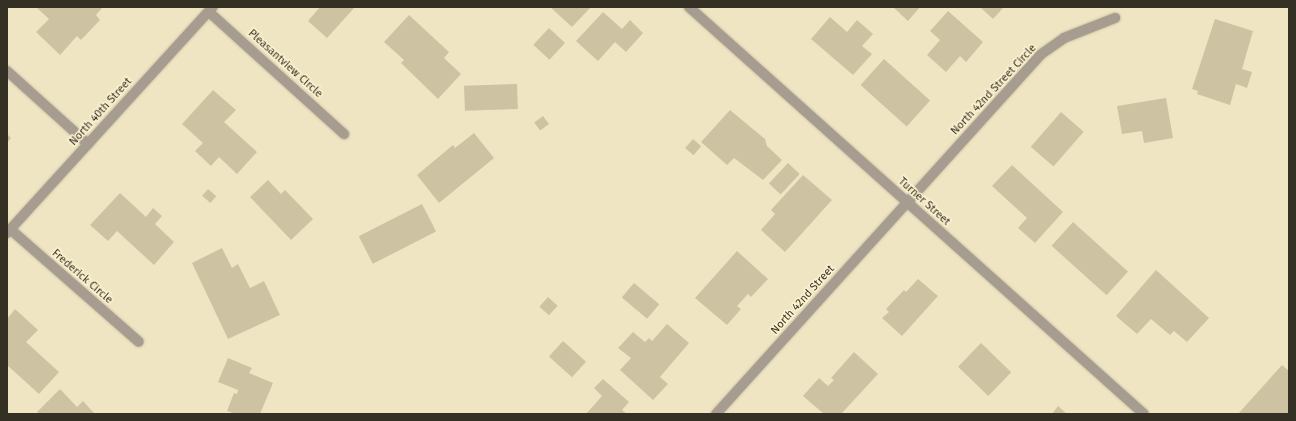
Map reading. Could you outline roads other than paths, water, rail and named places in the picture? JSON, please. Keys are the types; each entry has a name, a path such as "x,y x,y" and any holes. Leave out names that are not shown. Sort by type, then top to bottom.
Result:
{"street":[{"name":"Turner Street","path":"689,7 1144,414"},
{"name":"Pleasantview Circle","path":"211,10 344,134"},
{"name":"North 40th Street","path":"9,231 211,10"},
{"name":"North 42nd Street Circle","path":"907,202 1040,55 1064,38 1115,18"},
{"path":"7,71 88,144"},
{"name":"North 42nd Street","path":"716,414 907,202"},
{"name":"Frederick Circle","path":"9,231 139,342"}]}
